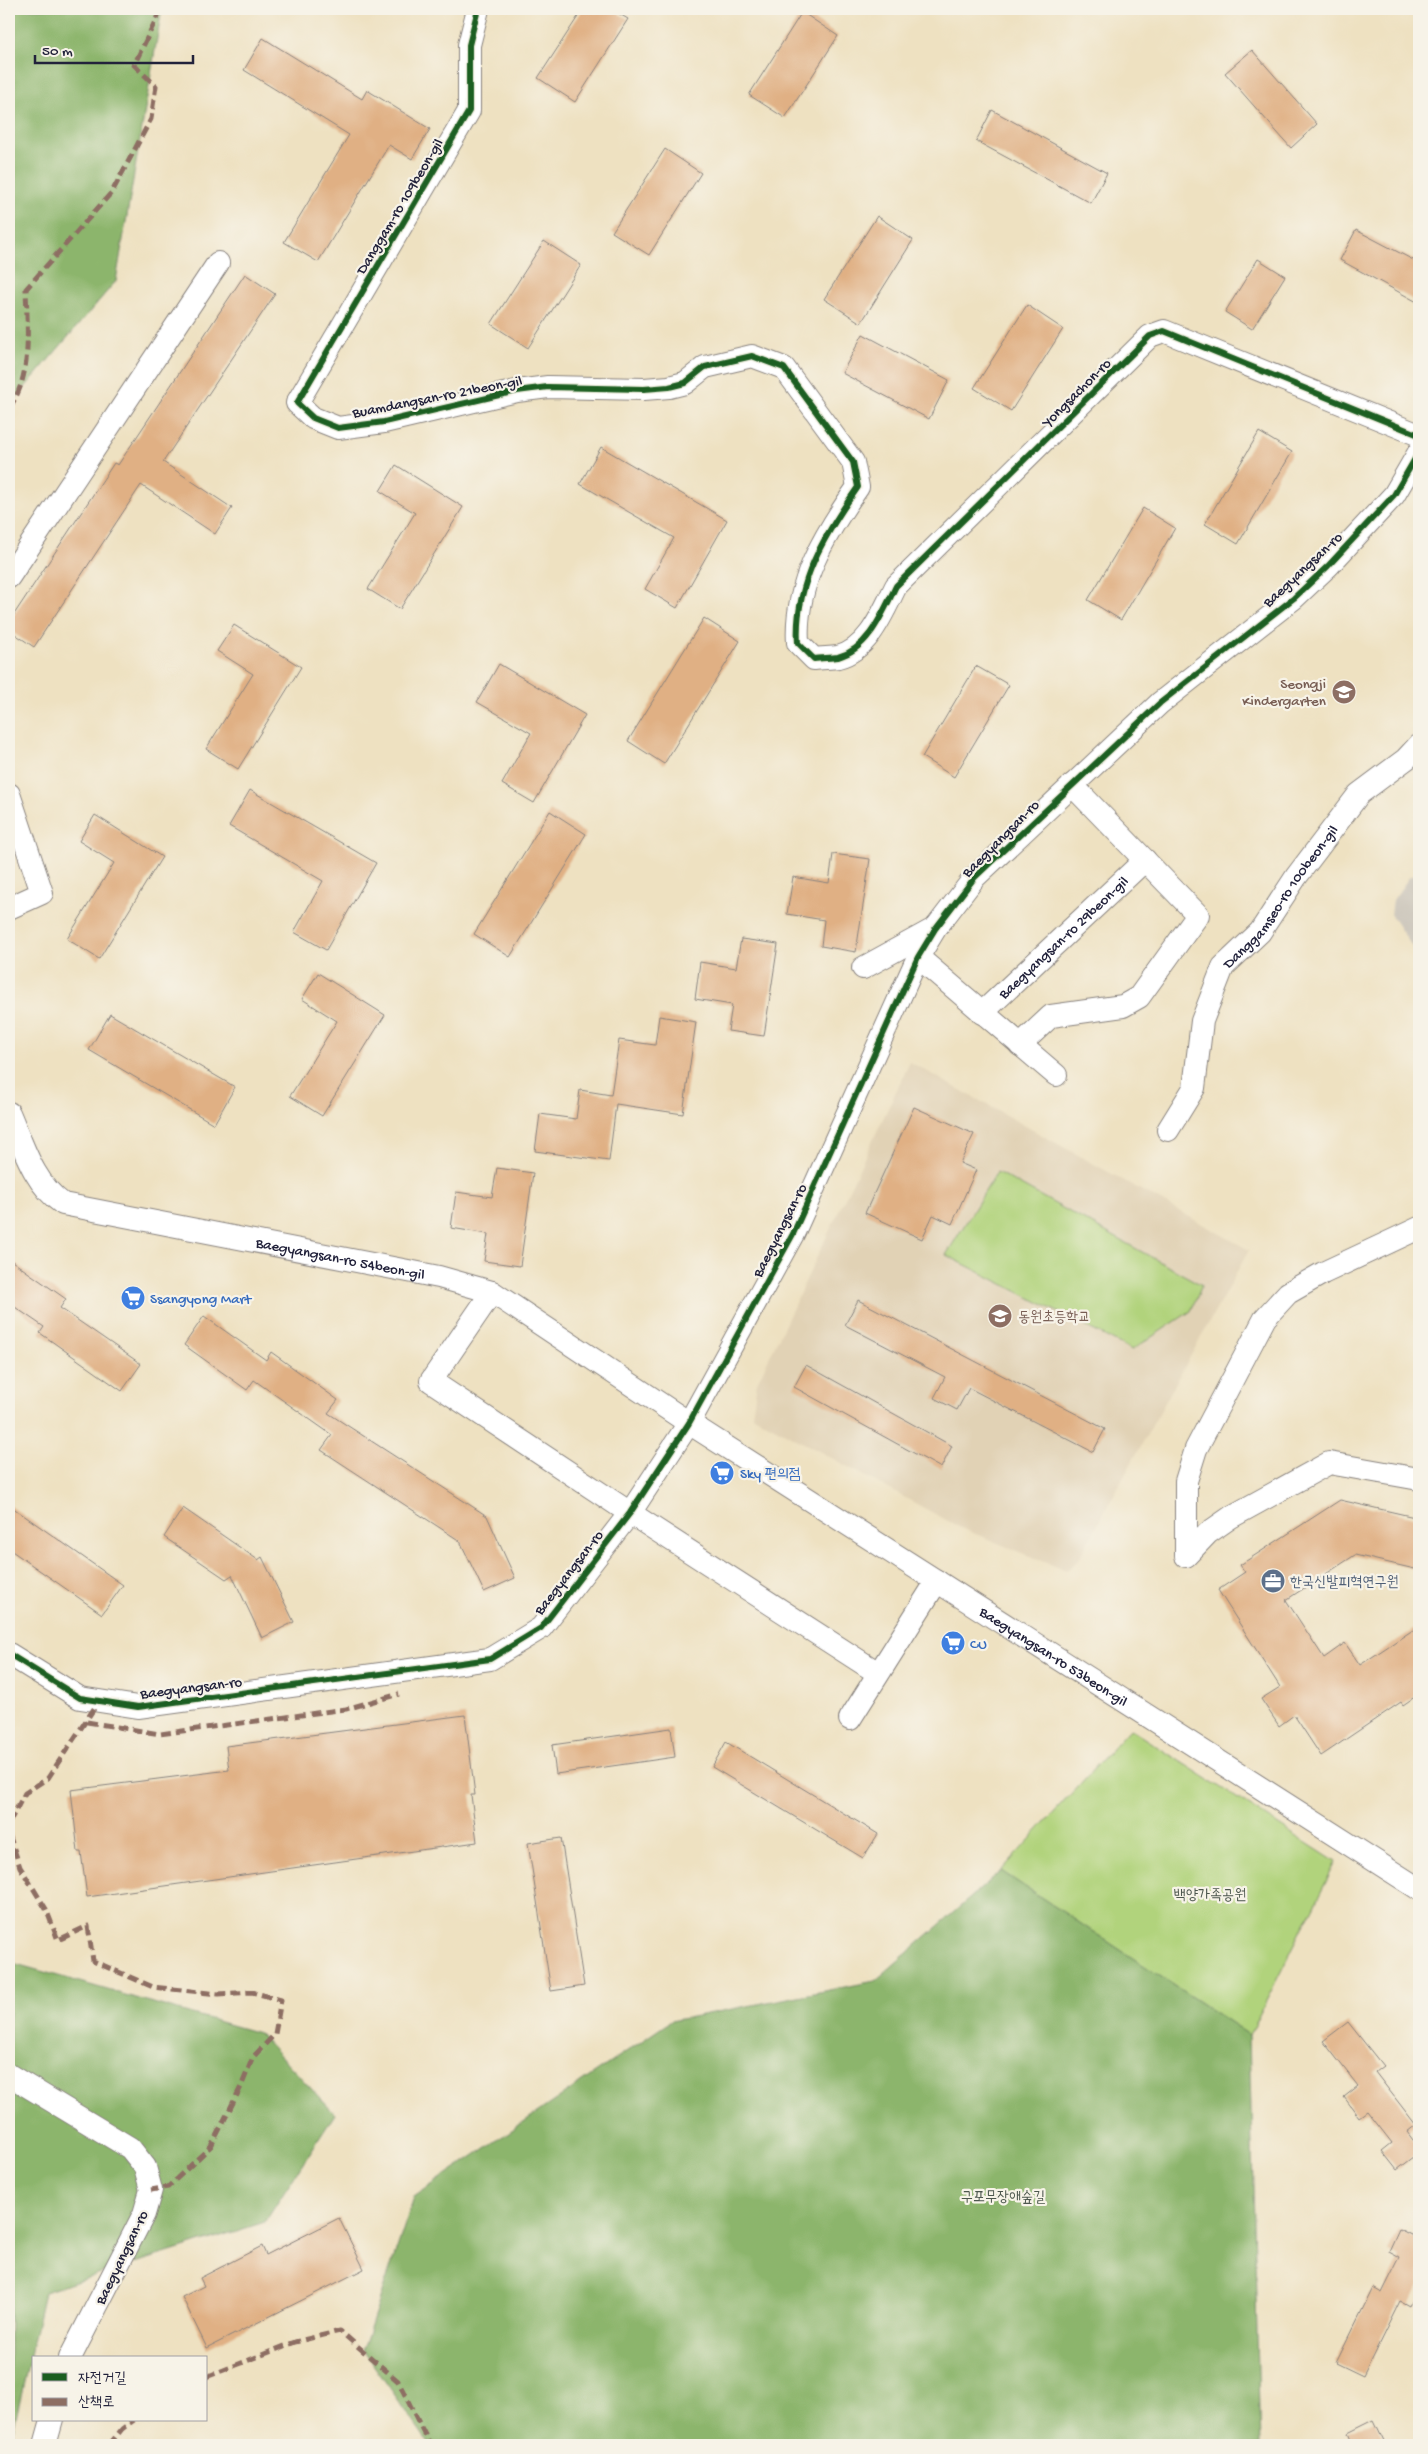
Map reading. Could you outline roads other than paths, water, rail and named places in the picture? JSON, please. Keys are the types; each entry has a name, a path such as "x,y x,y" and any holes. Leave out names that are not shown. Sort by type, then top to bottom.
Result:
{"street":[{"name":"Danggam-ro 109beon-gil","path":"297,403 469,111 469,45 478,9"},
{"path":"9,577 218,264"},
{"name":"Yongsachon-ro","path":"814,659 839,657 861,645 880,618 896,586 1150,336 1164,331 1419,435"},
{"name":"Buamdangsan-ro 21beon-gil","path":"297,403 313,418 338,428 384,422 517,391 548,387 644,389 669,387 685,383 705,366 752,356 784,368 853,462 858,487 840,512 812,561 800,598 796,620 798,643 814,659"},
{"name":"Baegyangsan-ro","path":"9,1654 80,1698 138,1707 490,1659 541,1628 630,1513 689,1423 793,1234 918,957 934,929 975,877 1160,703 1294,598 1328,566 1394,495 1419,452"},
{"name":"Danggamseo-ro 100beon-gil","path":"1168,1130 1194,1088 1202,1021 1223,967 1260,932 1296,877 1359,794 1406,759 1419,745"},
{"path":"1020,1045 1051,1016 1123,1006 1139,997 1198,915 1072,785"},
{"path":"9,794 42,893 9,908"},
{"name":"Baegyangsan-ro 29beon-gil","path":"982,1013 1145,860"},
{"path":"863,968 934,929"},
{"path":"918,957 1056,1075"},
{"name":"Baegyangsan-ro 54beon-gil","path":"9,1113 37,1179 50,1195 63,1204 439,1277 492,1292 689,1423"},
{"path":"1419,1228 1323,1273 1288,1293 1265,1318 1196,1449 1186,1481 1186,1556 1208,1533 1231,1517 1329,1463 1419,1479"},
{"path":"492,1292 431,1381 630,1513 878,1673"},
{"name":"Baegyangsan-ro 53beon-gil","path":"689,1423 1419,1890"},
{"path":"850,1719 937,1581"},
{"name":"Baegyangsan-ro","path":"9,2075 130,2148 145,2167 150,2190 144,2214 71,2356"},
{"path":"45,2445 51,2422"}],"place":[{"name":"Seongji Kindergarten","path":"1344,692"},
{"name":"Ssangyong Mart","path":"133,1298"},
{"name":"동원초등학교","path":"1000,1316"},
{"name":"Sky 편의점","path":"722,1473"},
{"name":"한국신발피혁연구원","path":"1273,1581"},
{"name":"CU","path":"953,1643"}],"park label":[{"name":"백양가족공원","path":"1210,1894"},
{"name":"구포무장애숲길","path":"1003,2196"}]}
